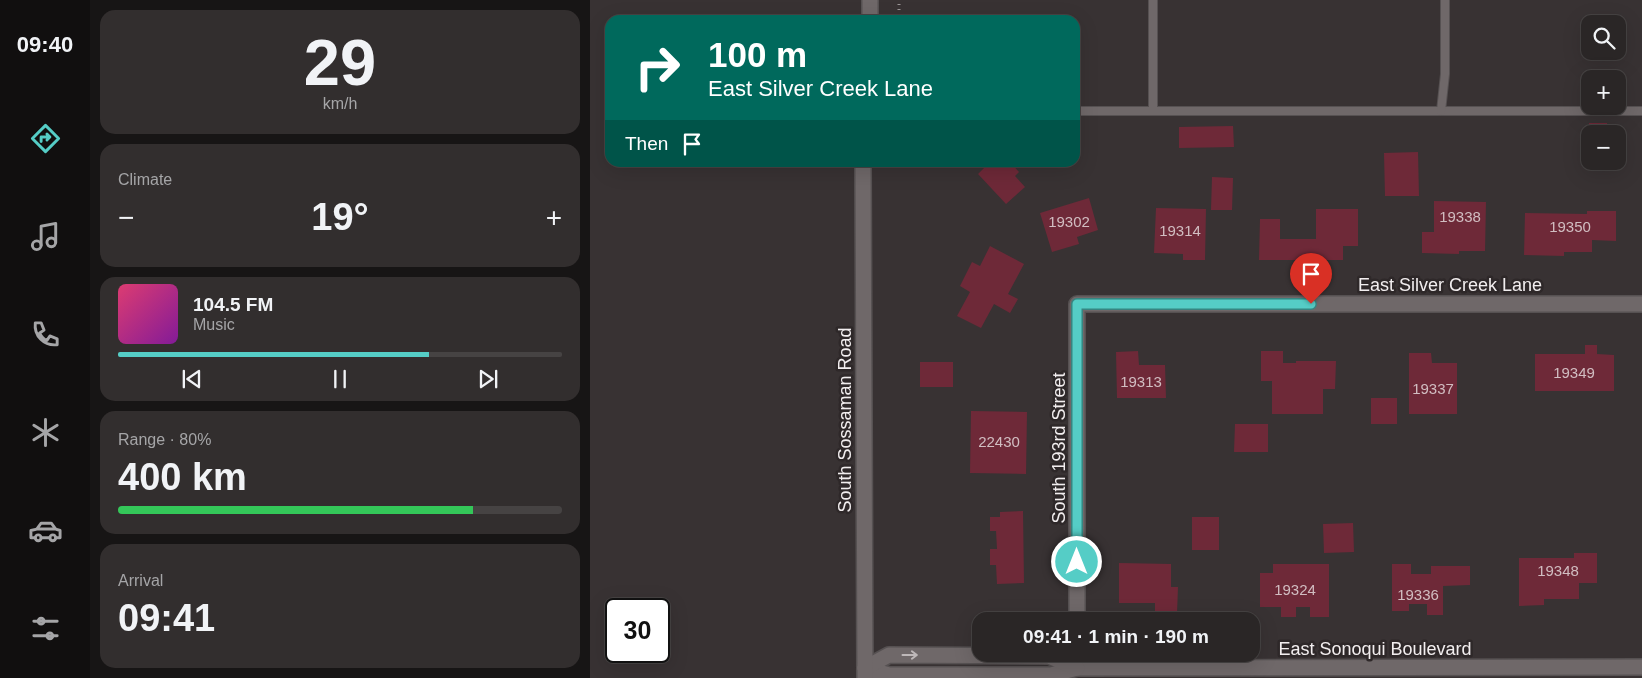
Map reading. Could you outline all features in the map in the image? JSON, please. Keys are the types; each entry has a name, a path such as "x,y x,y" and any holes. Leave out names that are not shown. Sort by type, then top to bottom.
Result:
{"street":[{"path":"870,0 870,15"},
{"name":"South Sossaman Road","path":"863,167 865,673"},
{"name":"East Silver Creek Lane","path":"1077,304 1642,304"},
{"name":"South 193rd Street","path":"1077,304 1077,612"},
{"name":"East Sonoqui Boulevard","path":"865,673 889,655 1049,656 1077,667 1350,673 1625,672 1642,667"}],"lane":[{"path":"1153,0 1153,112"},
{"path":"1441,112 1445,74 1444,0"},
{"path":"1080,112 1642,111"}],"path":[{"path":"899,0 899,15"}],"building":[{"path":"1589,123 1607,123 1607,125 1589,125"},
{"path":"1233,126 1234,147 1179,148 1179,127"},
{"path":"1418,152 1419,196 1385,196 1384,153"},
{"path":"985,167 1014,167 1019,172 1015,176 1025,187 1006,204 978,174"},
{"path":"1212,177 1233,178 1232,210 1211,210"},
{"path":"1089,198 1098,230 1077,237 1079,244 1052,252 1040,213"},
{"path":"1434,201 1486,202 1485,251 1459,251 1459,254 1422,253 1422,232 1434,232"},
{"path":"1156,208 1206,209 1205,260 1183,260 1183,254 1154,253"},
{"path":"1316,209 1358,209 1358,246 1343,246 1343,260 1259,260 1260,219 1280,219 1280,239 1316,239"},
{"path":"1587,211 1616,211 1616,241 1592,240 1592,252 1564,252 1564,256 1524,255 1525,213 1587,214"},
{"path":"990,246 1024,264 1008,294 1018,299 1010,313 994,304 981,328 957,316 970,292 960,286 972,262 980,266"},
{"path":"1585,345 1597,345 1597,354 1614,355 1614,391 1535,391 1535,354 1585,354"},
{"path":"1138,351 1139,365 1165,365 1166,398 1117,398 1116,352"},
{"path":"1261,351 1283,351 1283,363 1296,363 1296,361 1336,361 1335,389 1323,389 1323,414 1272,414 1272,381 1261,381"},
{"path":"1409,353 1431,353 1432,363 1457,363 1457,414 1409,414"},
{"path":"920,362 953,362 953,387 920,387"},
{"path":"1371,398 1397,398 1397,424 1371,424"},
{"path":"971,411 1027,412 1026,474 970,473"},
{"path":"1235,424 1268,424 1268,452 1234,452"},
{"path":"1023,511 1024,583 997,584 996,565 990,565 990,549 997,549 996,531 990,531 990,517 1000,517 1000,512"},
{"path":"1192,517 1219,517 1219,550 1192,550"},
{"path":"1353,523 1354,552 1324,553 1323,524"},
{"path":"1574,553 1597,553 1597,583 1579,583 1579,599 1544,599 1544,605 1519,606 1519,558 1574,558"},
{"path":"1119,563 1171,564 1171,587 1178,587 1177,612 1155,612 1155,603 1119,603"},
{"path":"1273,564 1329,564 1329,617 1310,617 1310,607 1296,607 1296,617 1281,617 1281,607 1260,607 1260,573 1273,573"},
{"path":"1392,564 1411,564 1411,574 1431,574 1431,566 1470,566 1470,585 1443,586 1443,615 1427,615 1427,604 1409,604 1409,611 1392,611"}],"route":[{"path":"1077,562 1077,304 1311,304"}]}
